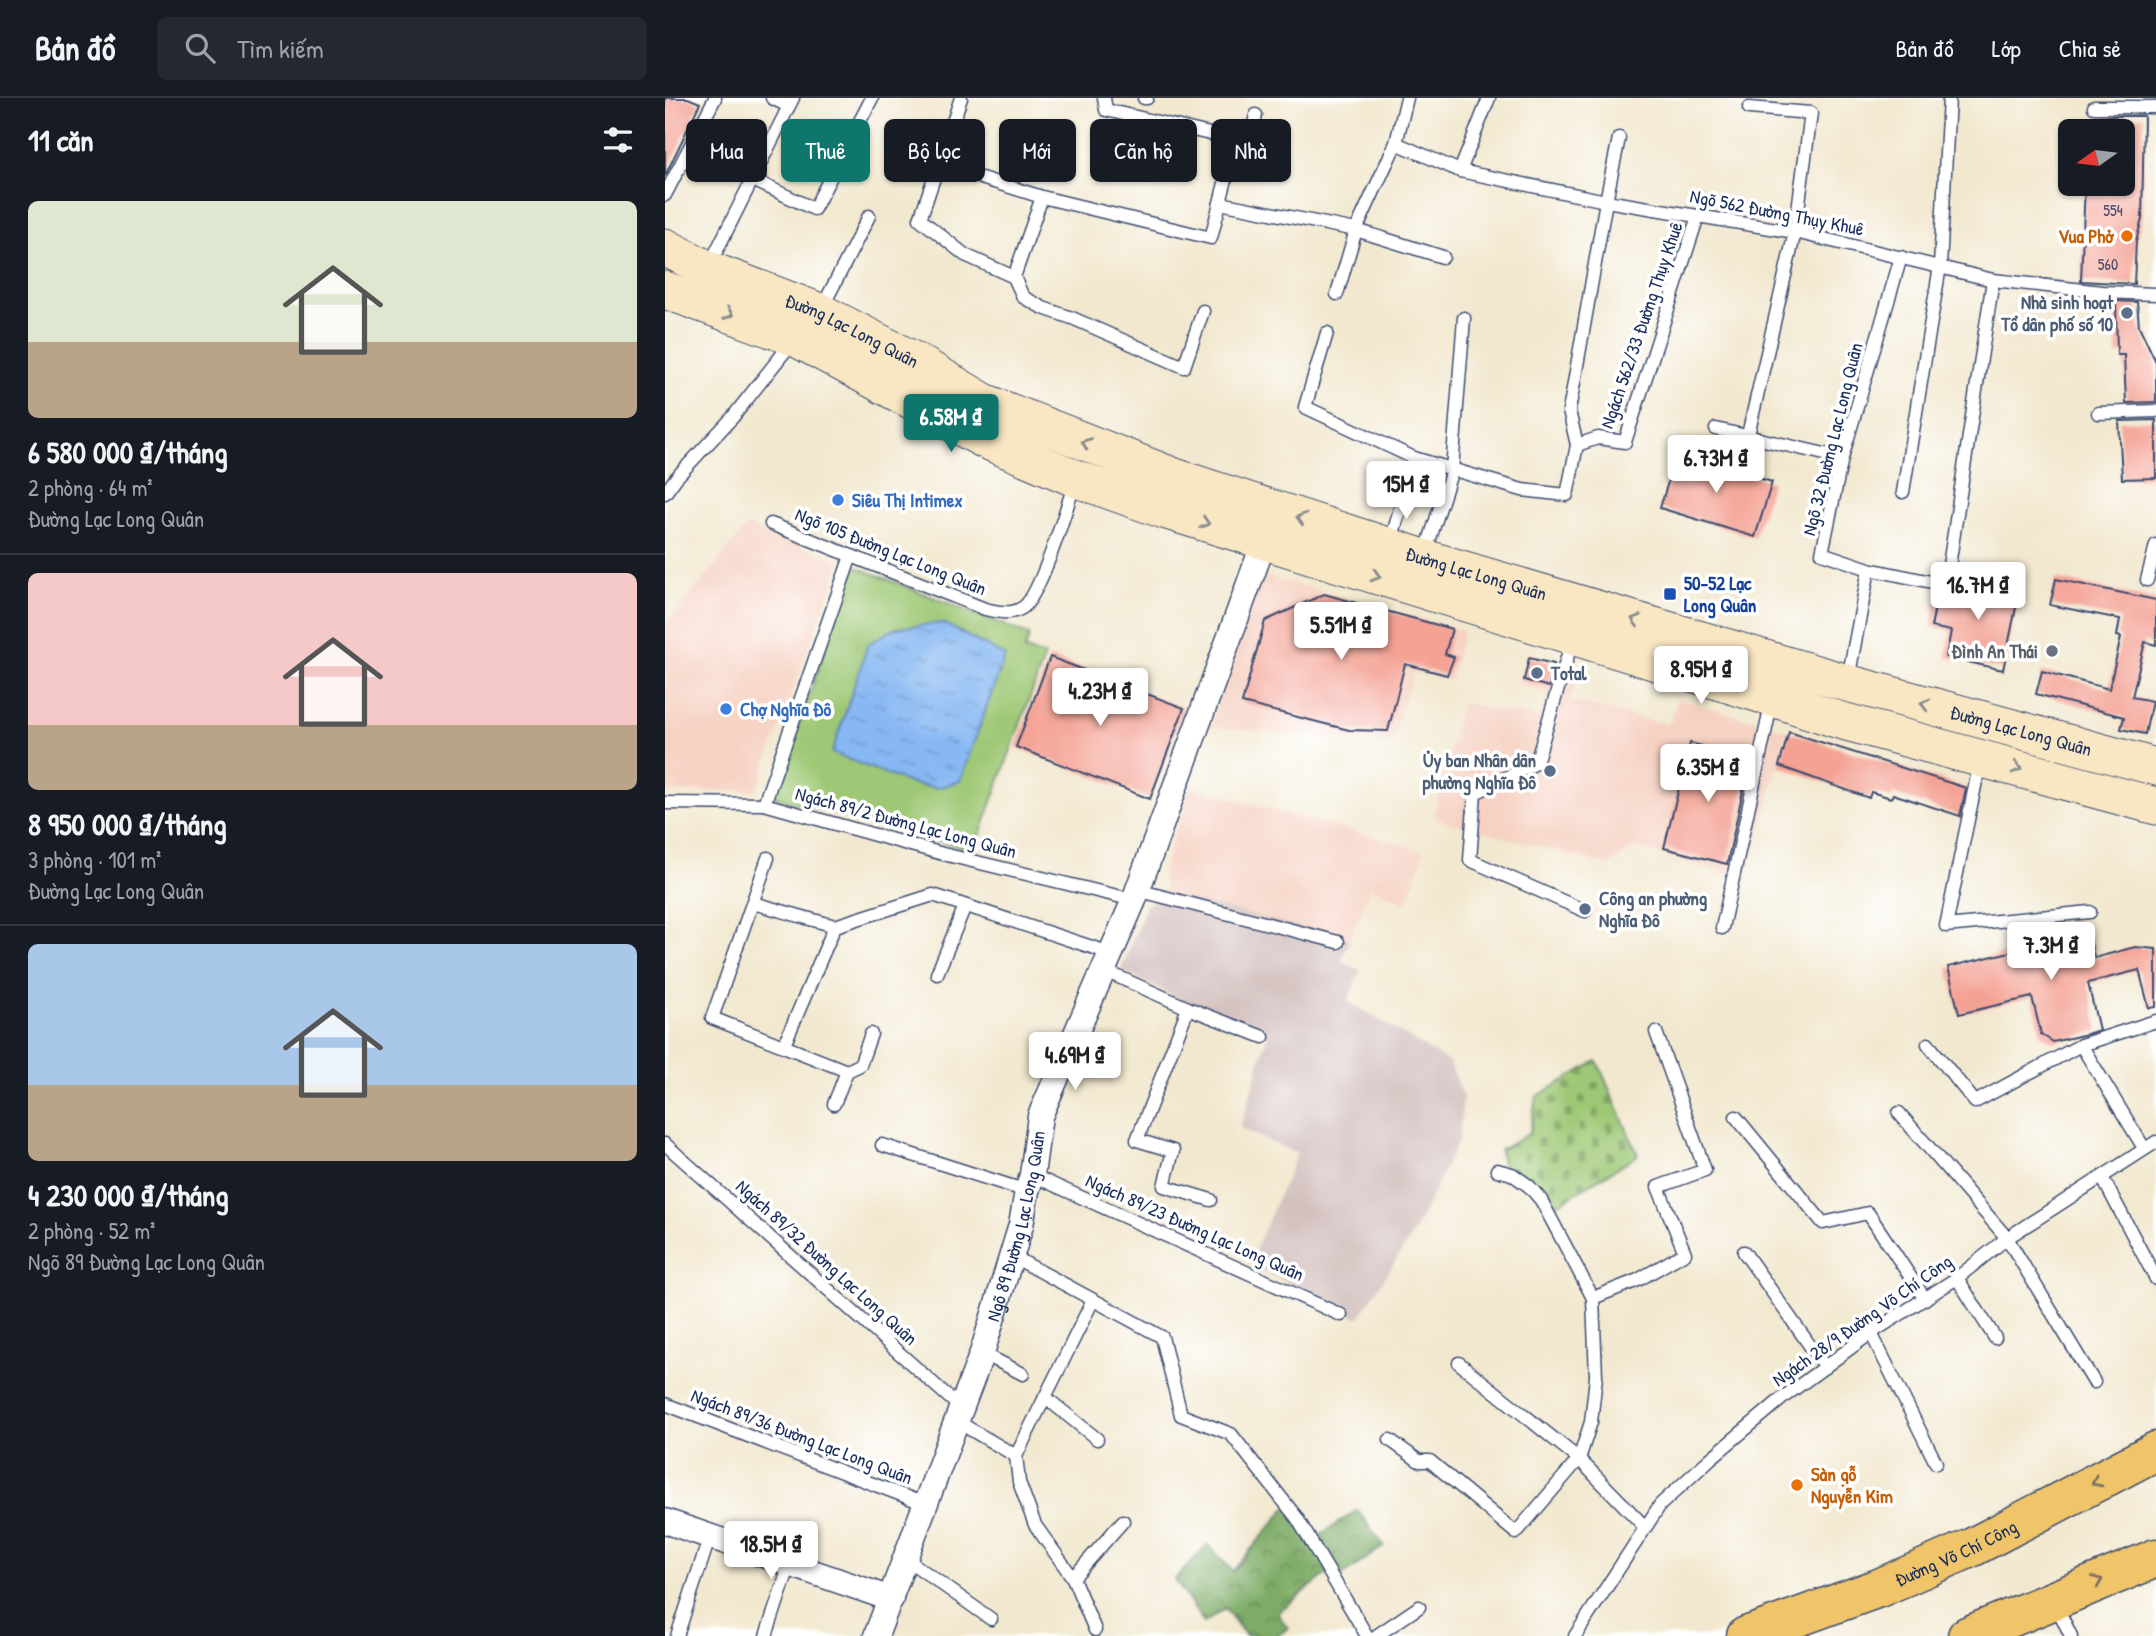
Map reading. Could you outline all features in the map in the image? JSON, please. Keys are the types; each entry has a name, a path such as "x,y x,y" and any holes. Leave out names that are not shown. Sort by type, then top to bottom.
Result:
{"highway":[{"name":"Đường Võ Chí Công","path":"1746,1636 1879,1588 1973,1547 2156,1451"},
{"path":"1967,1636 2154,1562"}],"main road":[{"name":"Đường Lạc Long Quân","path":"665,247 707,269 820,312 853,348 985,440 1077,479 1166,493 1390,545 1419,573 1573,637 1773,698 1837,728 1981,759 2156,806"},
{"name":"Đường Lạc Long Quân","path":"665,290 796,338 915,361 984,402 1264,542 1419,573 1847,683 2156,767"}],"street":[{"name":"Ngõ 89 Đường Lạc Long Quân","path":"876,1636 982,1353 1021,1225 1040,1116 1135,895 1264,542"},
{"path":"665,1521 891,1599"}],"lane":[{"path":"665,195 715,98"},
{"path":"767,150 790,102 772,98"},
{"path":"757,182 814,209 872,98"},
{"path":"961,98 920,219 965,255 1014,277 1023,297 1033,303 1184,367 1203,311"},
{"path":"1104,98 1106,110 1211,135"},
{"path":"1337,294 1356,230 1396,143 1407,98"},
{"path":"1460,171 1489,98"},
{"path":"1903,492 1940,266 1949,98"},
{"path":"2094,107 2156,107"},
{"path":"1748,435 1795,232 1811,113 1749,108"},
{"path":"1255,119 1256,115"},
{"path":"1327,333 1305,407 1414,458 1522,490 1567,495 1577,445 1569,411 1605,201 1619,138"},
{"name":"Ngõ 562 Đường Thụy Khuê","path":"1396,143 1460,171 1605,201 1795,232 1993,280 2102,292 2156,294"},
{"path":"985,179 1042,197 1211,238 1225,182"},
{"path":"707,269 752,182"},
{"path":"1014,277 1042,197"},
{"path":"1220,203 1356,230 1443,257"},
{"path":"820,312 869,216"},
{"name":"Ngách 562/33 Đường Thụy Khuê","path":"1577,445 1598,438 1625,442 1697,216"},
{"name":"Ngõ 32 Đường Lạc Long Quân","path":"1869,569 1822,554 1842,458 1901,257"},
{"path":"1847,683 1869,569 1946,585 1993,280"},
{"path":"1419,573 1452,470 1464,318"},
{"path":"665,493 732,418 796,338"},
{"path":"2098,413 2156,411"},
{"path":"1716,429 1842,458"},
{"path":"1390,545 1414,458"},
{"name":"Ngõ 105 Đường Lạc Long Quân","path":"771,524 985,609 1010,612 1022,608 1035,593 1077,479"},
{"path":"2147,580 2156,545"},
{"path":"764,804 851,556"},
{"path":"1573,637 1535,763 1475,793 1470,860 1585,911"},
{"path":"1722,928 1773,698"},
{"path":"1981,759 1946,926 2089,912"},
{"name":"Ngách 89/2 Đường Lạc Long Quân","path":"665,803 764,804 943,854 1338,942"},
{"path":"768,858 712,1018 847,1071"},
{"path":"753,904 835,926 933,895 1106,961 1188,1008 1263,1037"},
{"path":"937,974 965,906"},
{"path":"784,1045 835,926"},
{"path":"1188,1008 1137,1140 1173,1151 1164,1186 1211,1200"},
{"path":"1928,1044 1975,1102 2081,1045 2156,1021"},
{"path":"1593,1298 1638,1280 1685,1253 1658,1188 1705,1170 1656,1032"},
{"path":"834,1104 847,1071 860,1065 871,1034"},
{"path":"2081,1045 2150,1145"},
{"path":"1899,1113 2007,1238 2094,1382"},
{"path":"1736,1117 1823,1223 1868,1213 1925,1299"},
{"name":"Ngách 89/32 Đường Lạc Long Quân","path":"665,1144 960,1416 1016,1455"},
{"name":"Ngách 28/9 Đường Võ Chí Công","path":"1576,1636 1660,1504 1710,1459 1785,1396 1871,1333 1957,1278 2007,1238 2150,1145"},
{"name":"Ngách 89/23 Đường Lạc Long Quân","path":"882,1146 1030,1183 1341,1315"},
{"path":"1390,1440 1419,1461 1430,1461 1516,1534 1579,1459 1591,1422 1596,1377 1593,1298 1541,1200 1529,1186 1511,1174 1497,1170"},
{"path":"2102,1177 2156,1279"},
{"path":"1744,1252 1825,1367"},
{"path":"1012,1256 1162,1337 1181,1415 1231,1434 1297,1518 1365,1635 1419,1607"},
{"path":"1957,1278 1995,1338"},
{"path":"1093,1300 1016,1455 1019,1482 1035,1525 1073,1578 1095,1630"},
{"path":"1871,1333 1935,1463"},
{"path":"982,1353 1023,1374"},
{"path":"1459,1363 1579,1459 1645,1527"},
{"path":"1045,1396 1097,1439"},
{"name":"Ngách 89/36 Đường Lạc Long Quân","path":"665,1404 925,1504"},
{"path":"1073,1578 1123,1521"},
{"path":"677,1636 710,1536"},
{"path":"905,1558 991,1619"},
{"path":"766,1636 790,1564"},
{"path":"2053,1600 2071,1636"}],"shaded area":[{"name":"Chợ Nghĩa Đô","path":"747,526 840,561 757,790 665,792 665,627"},
{"path":"1258,574 1463,631 1451,680 1414,673 1390,743 1211,727"},
{"name":"Ủy ban Nhân dân phường Nghĩa Đô","path":"1527,654 1579,668 1571,701 1669,725 1677,699 1788,730 1746,879 1635,847 1609,865 1433,818 1461,703 1541,718 1548,693 1518,683"},
{"path":"1191,787 1425,851 1407,903 1371,887 1350,939 1166,894 1162,872"},
{"path":"1166,894 1350,939 1341,961 1360,970 1348,1001 1449,1062 1463,1096 1459,1139 1415,1230 1359,1318 1249,1264 1297,1154 1240,1128 1268,1035 1189,1004 1121,970 1146,905"}],"green space":[{"path":"854,566 1029,635 1025,650 1045,656 974,851 774,797"},
{"path":"1597,1061 1638,1155 1554,1206 1520,1176 1502,1165 1500,1150 1530,1133 1536,1097"},
{"path":"1290,1503 1316,1538 1357,1510 1384,1546 1339,1578 1332,1570 1277,1613 1288,1628 1277,1636 1246,1636 1225,1608 1204,1623 1175,1579 1207,1545 1233,1571"}],"water":[{"path":"943,623 1005,656 960,781 937,788 912,784 832,753 868,644 896,628"}],"building":[{"path":"665,98 688,98 700,103 692,119 686,119 686,132 665,176"},
{"path":"2100,116 2144,116 2142,219 2136,241 2134,284 2081,281 2085,196 2135,196 2135,119 2100,119"},
{"path":"2116,301 2137,302 2139,326 2156,362 2156,402 2126,403 2124,355 2117,355"},
{"path":"2156,420 2156,478 2122,479 2119,421"},
{"path":"1677,453 1772,482 1755,537 1660,508"},
{"path":"1962,576 2020,588 2003,670 1946,657 1951,631 1931,627 1937,597 1957,601"},
{"path":"2056,579 2156,600 2156,645 2145,642 2132,697 2152,701 2145,734 2121,729 2124,717 2036,694 2042,671 2109,689 2121,637 2117,636 2120,619 2050,605"},
{"path":"1324,594 1452,629 1445,654 1454,657 1447,675 1405,664 1388,731 1349,730 1242,703 1265,621"},
{"path":"1050,657 1184,708 1150,799 1016,747"},
{"name":"Total","path":"1529,658 1554,664 1549,687 1524,680"},
{"path":"1789,732 1966,788 1960,816 1893,794 1891,798 1871,792 1869,798 1779,766"},
{"path":"1690,743 1750,758 1727,864 1664,848"},
{"path":"2089,933 2094,958 2135,947 2156,949 2156,1007 2149,1008 2139,970 2088,983 2099,1030 2087,1034 2053,1042 2041,1034 2032,997 1959,1014 1948,967"}],"place":[{"name":"Vua Phở","path":"2127,236"},
{"name":"Nhà sinh hoạt Tổ dân phố số 10","path":"2127,313"},
{"name":"Siêu Thị Intimex","path":"838,500"},
{"name":"50-52 Lạc Long Quân","path":"1670,594"},
{"name":"Đình An Thái","path":"2052,651"},
{"name":"Total","path":"1537,673"},
{"name":"Chợ Nghĩa Đô","path":"726,709"},
{"name":"Ủy ban Nhân dân phường Nghĩa Đô","path":"1550,771"},
{"name":"Công an phường Nghĩa Đô","path":"1585,909"},
{"name":"Sàn gỗ Nguyễn Kim","path":"1797,1485"}]}
